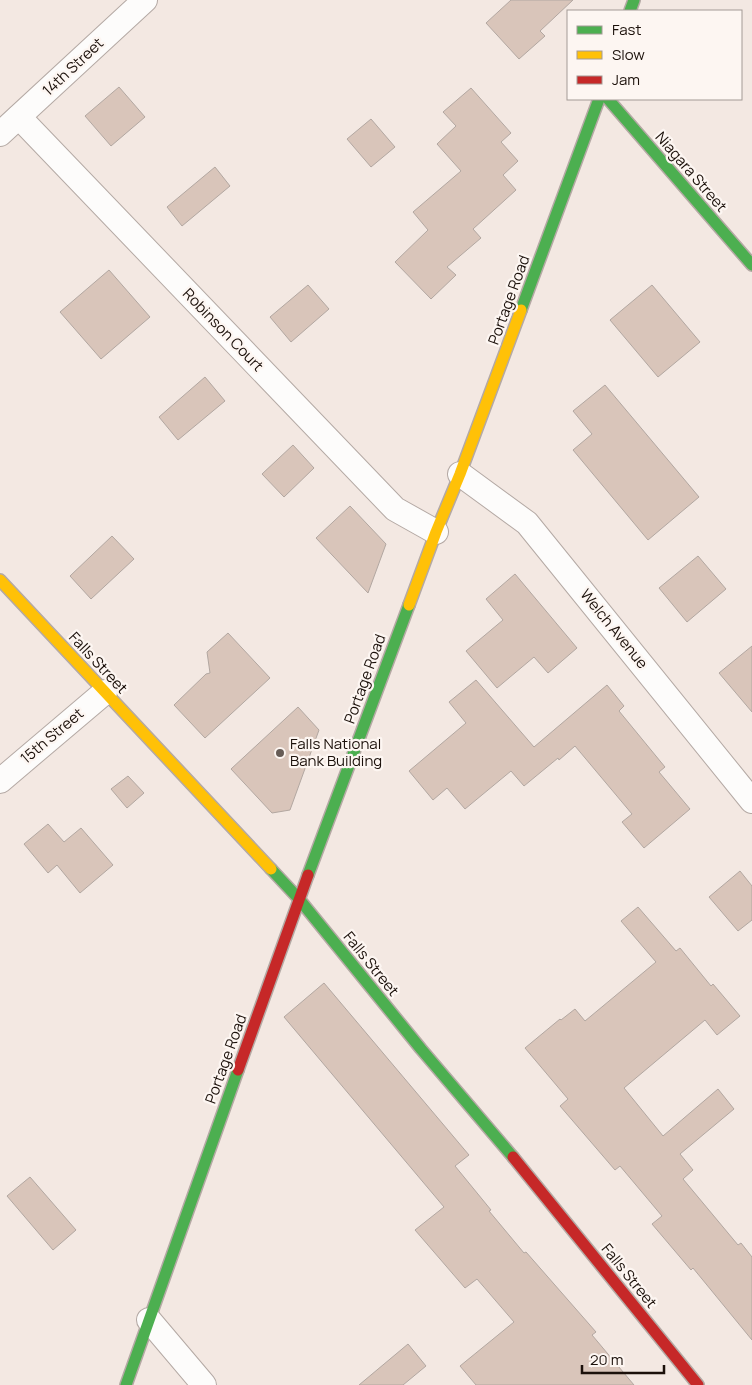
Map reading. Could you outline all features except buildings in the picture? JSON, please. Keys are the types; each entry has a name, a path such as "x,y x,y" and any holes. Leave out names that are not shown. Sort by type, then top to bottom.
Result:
{"street":[{"name":"14th Street","path":"0,134 145,0"},
{"name":"Portage Road","path":"126,1385 299,899 436,532 460,474 599,100"},
{"name":"Niagara Street","path":"609,100 752,265"},
{"name":"Robinson Court","path":"20,117 395,509 436,532"},
{"name":"Welch Avenue","path":"460,474 527,523 752,801"},
{"name":"Falls Street","path":"0,580 299,899 421,1049 504,1146 698,1385"},
{"name":"15th Street","path":"0,781 105,692"},
{"path":"149,1320 204,1385"}],"traffic: fast":[{"path":"630,10 634,0"},
{"path":"521,310 599,100"},
{"path":"609,100 752,265"},
{"path":"308,875 409,605"},
{"path":"271,869 299,899 421,1049 513,1157"},
{"path":"126,1385 238,1070"}],"traffic: slow":[{"path":"409,605 521,310"},
{"path":"0,580 271,869"}],"traffic: jam":[{"path":"238,1070 308,875"},
{"path":"513,1157 698,1385"}],"place":[{"name":"Falls National Bank Building","path":"280,753"}]}
